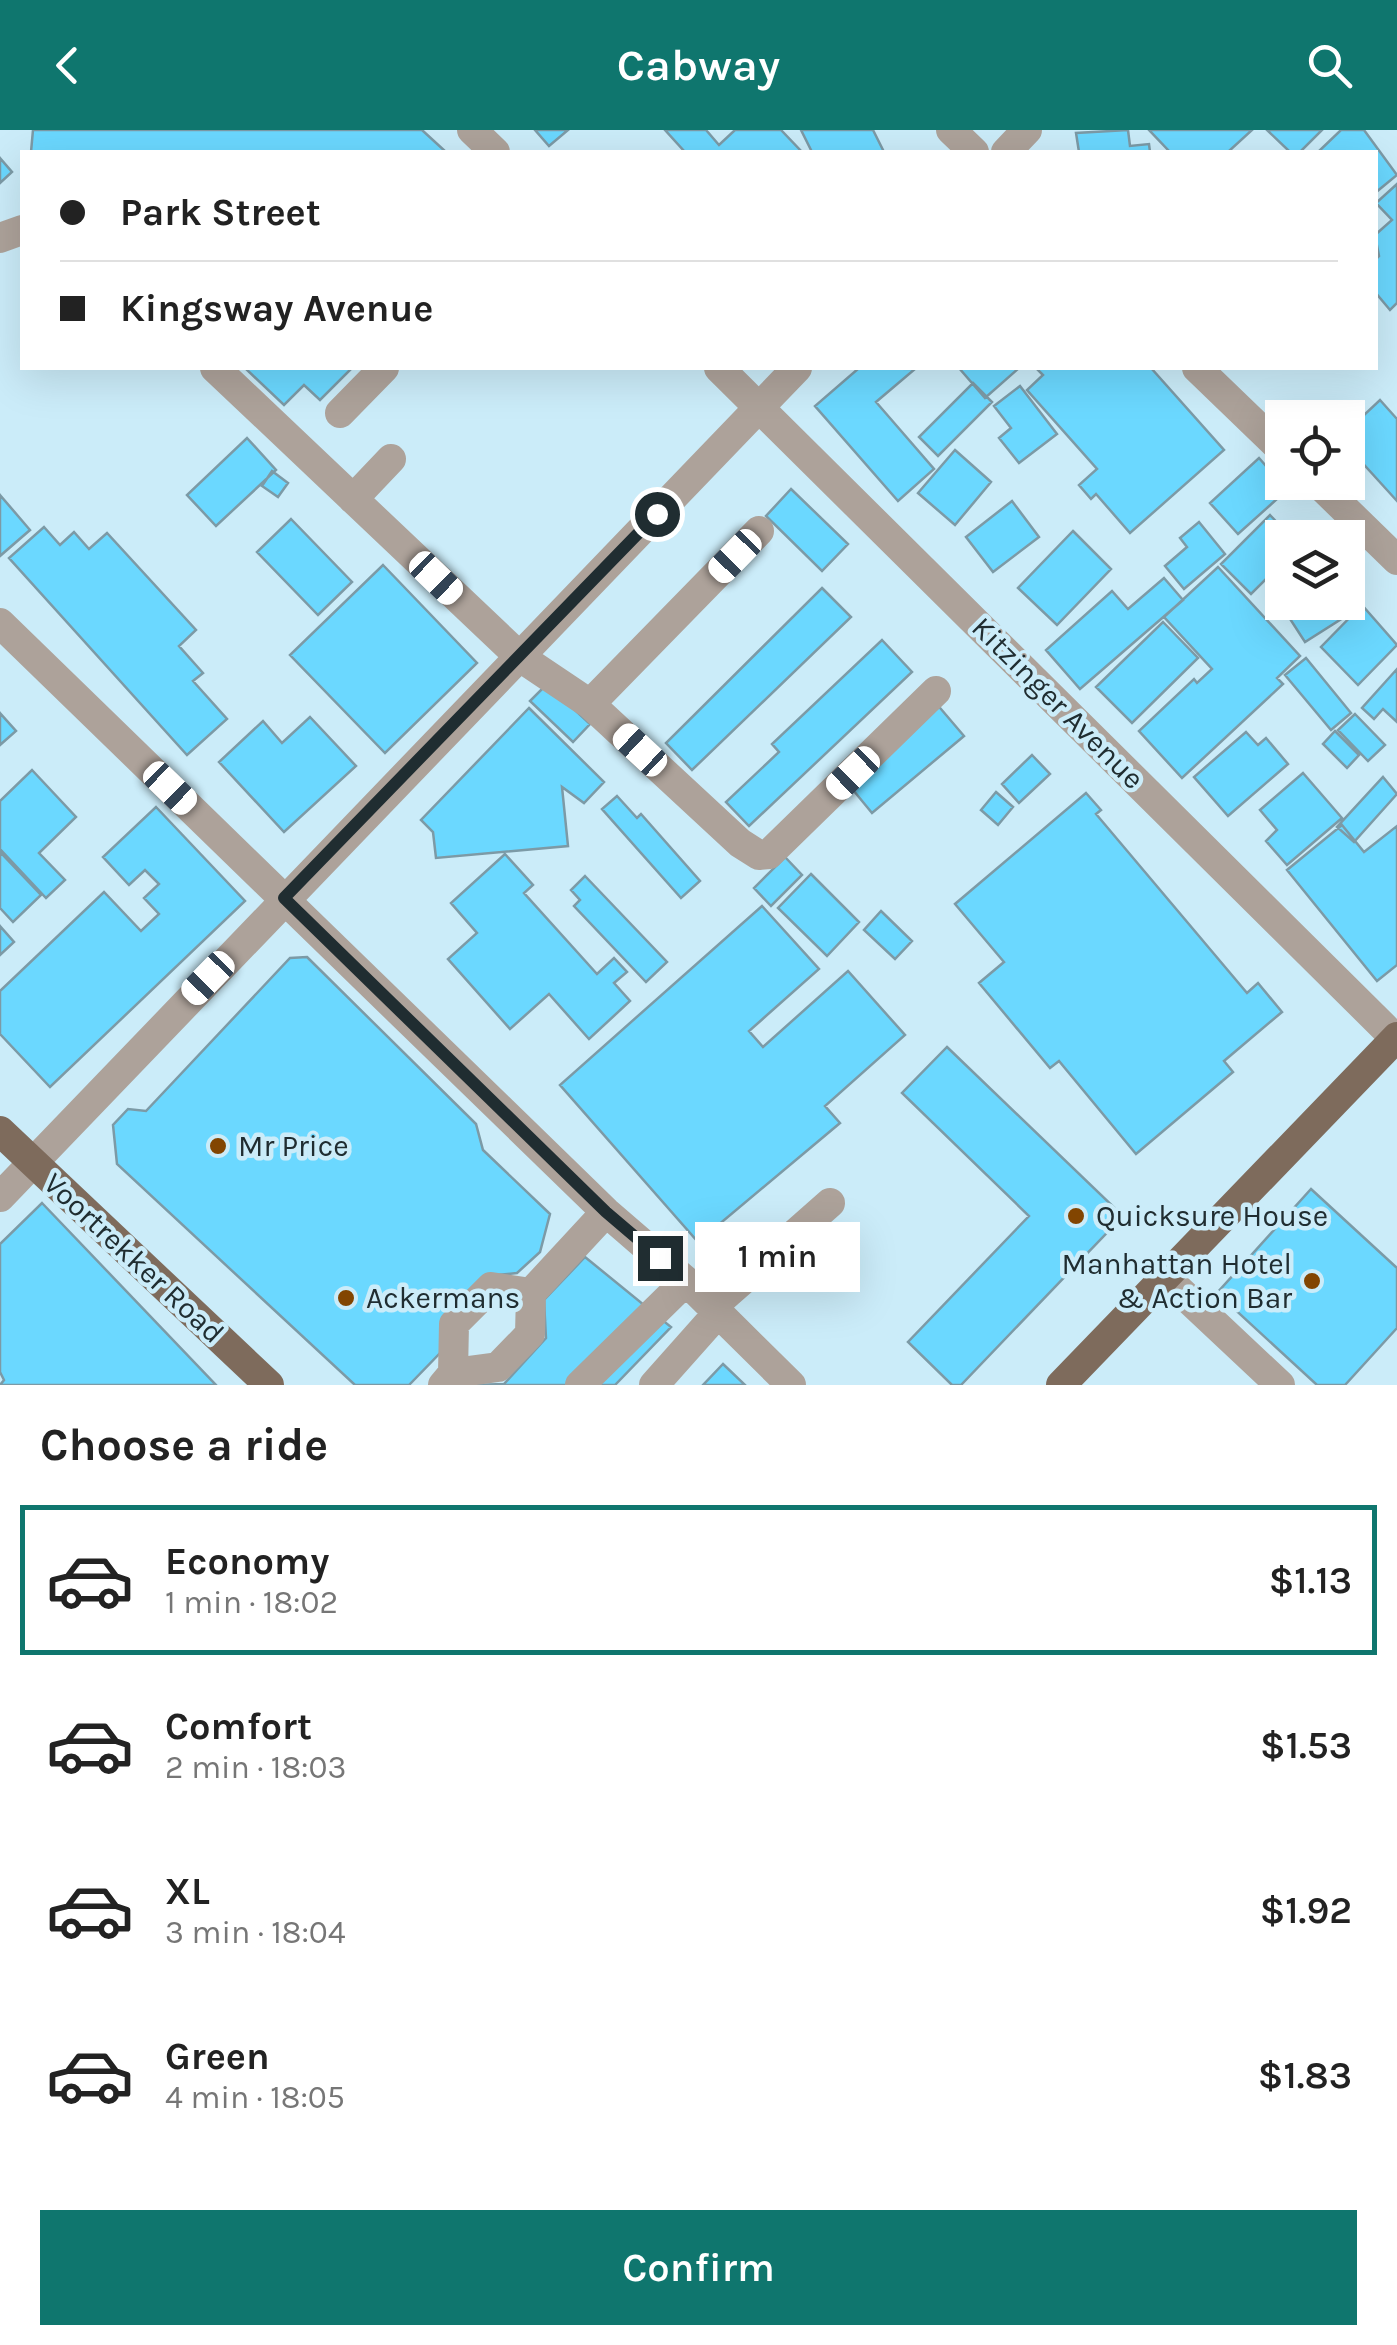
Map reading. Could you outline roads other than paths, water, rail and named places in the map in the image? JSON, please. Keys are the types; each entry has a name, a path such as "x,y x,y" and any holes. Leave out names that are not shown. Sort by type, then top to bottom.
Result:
{"main road":[{"path":"1061,1385 1396,1038"},
{"name":"Voortrekker Road","path":"0,1131 269,1385"}],"street":[{"path":"472,130 493,150"},
{"path":"950,130 972,150"},
{"path":"1008,150 1027,130"},
{"path":"217,370 520,656 590,704 740,843 760,855 769,854 936,692"},
{"path":"340,413 382,370"},
{"name":"Kitzinger Avenue","path":"721,370 1396,1038"},
{"path":"0,1197 796,370"},
{"path":"1199,370 1265,434"},
{"path":"354,498 391,459"},
{"path":"1335,500 1397,560"},
{"path":"590,704 759,531"},
{"path":"0,623 606,1212 686,1281 792,1385"},
{"path":"654,1385 715,1310 830,1203"},
{"path":"531,1293 492,1287 454,1324 448,1379 498,1366 530,1334 531,1293 606,1212"},
{"path":"1164,1276 1280,1385"},
{"path":"580,1385 686,1281"}],"place":[{"name":"Mr Price","path":"218,1146"},
{"name":"Quicksure House","path":"1076,1216"},
{"name":"Manhattan Hotel & Action Bar","path":"1312,1281"},
{"name":"Ackermans","path":"346,1298"}]}
